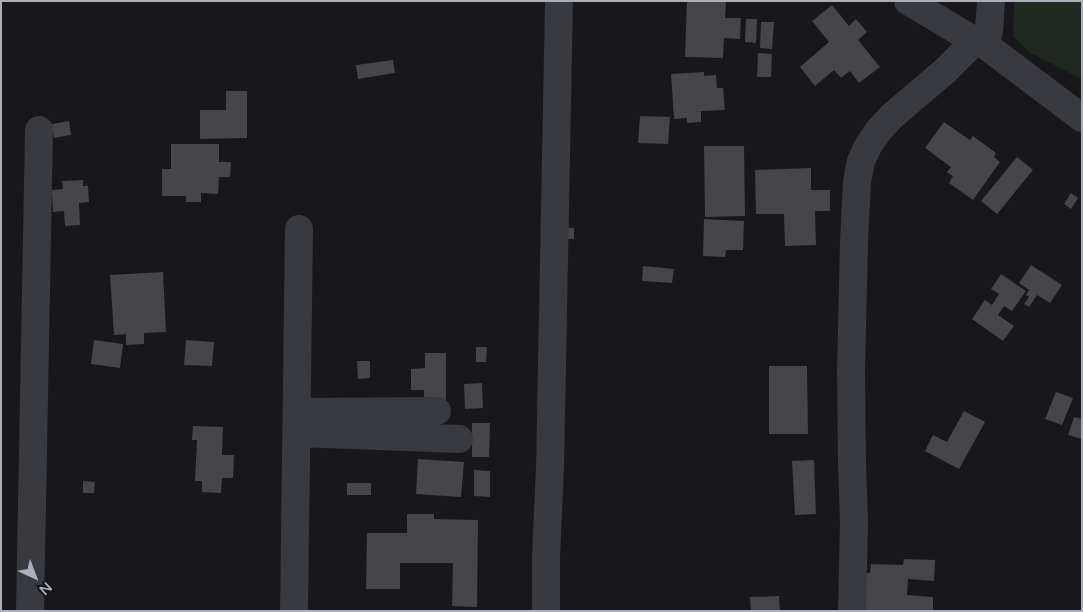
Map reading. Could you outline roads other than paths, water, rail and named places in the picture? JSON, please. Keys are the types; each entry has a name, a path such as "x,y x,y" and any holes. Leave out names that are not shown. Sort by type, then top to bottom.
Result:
{"street":[{"path":"546,611 559,1"},
{"path":"908,1 980,44 1082,118"},
{"path":"852,611 854,522 851,361 857,182 861,161 868,146 885,123 944,70 980,44 989,31 991,1"},
{"path":"30,611 39,130"},
{"path":"294,611 299,229"},
{"path":"297,423 437,411"},
{"path":"297,423 459,439"}]}
